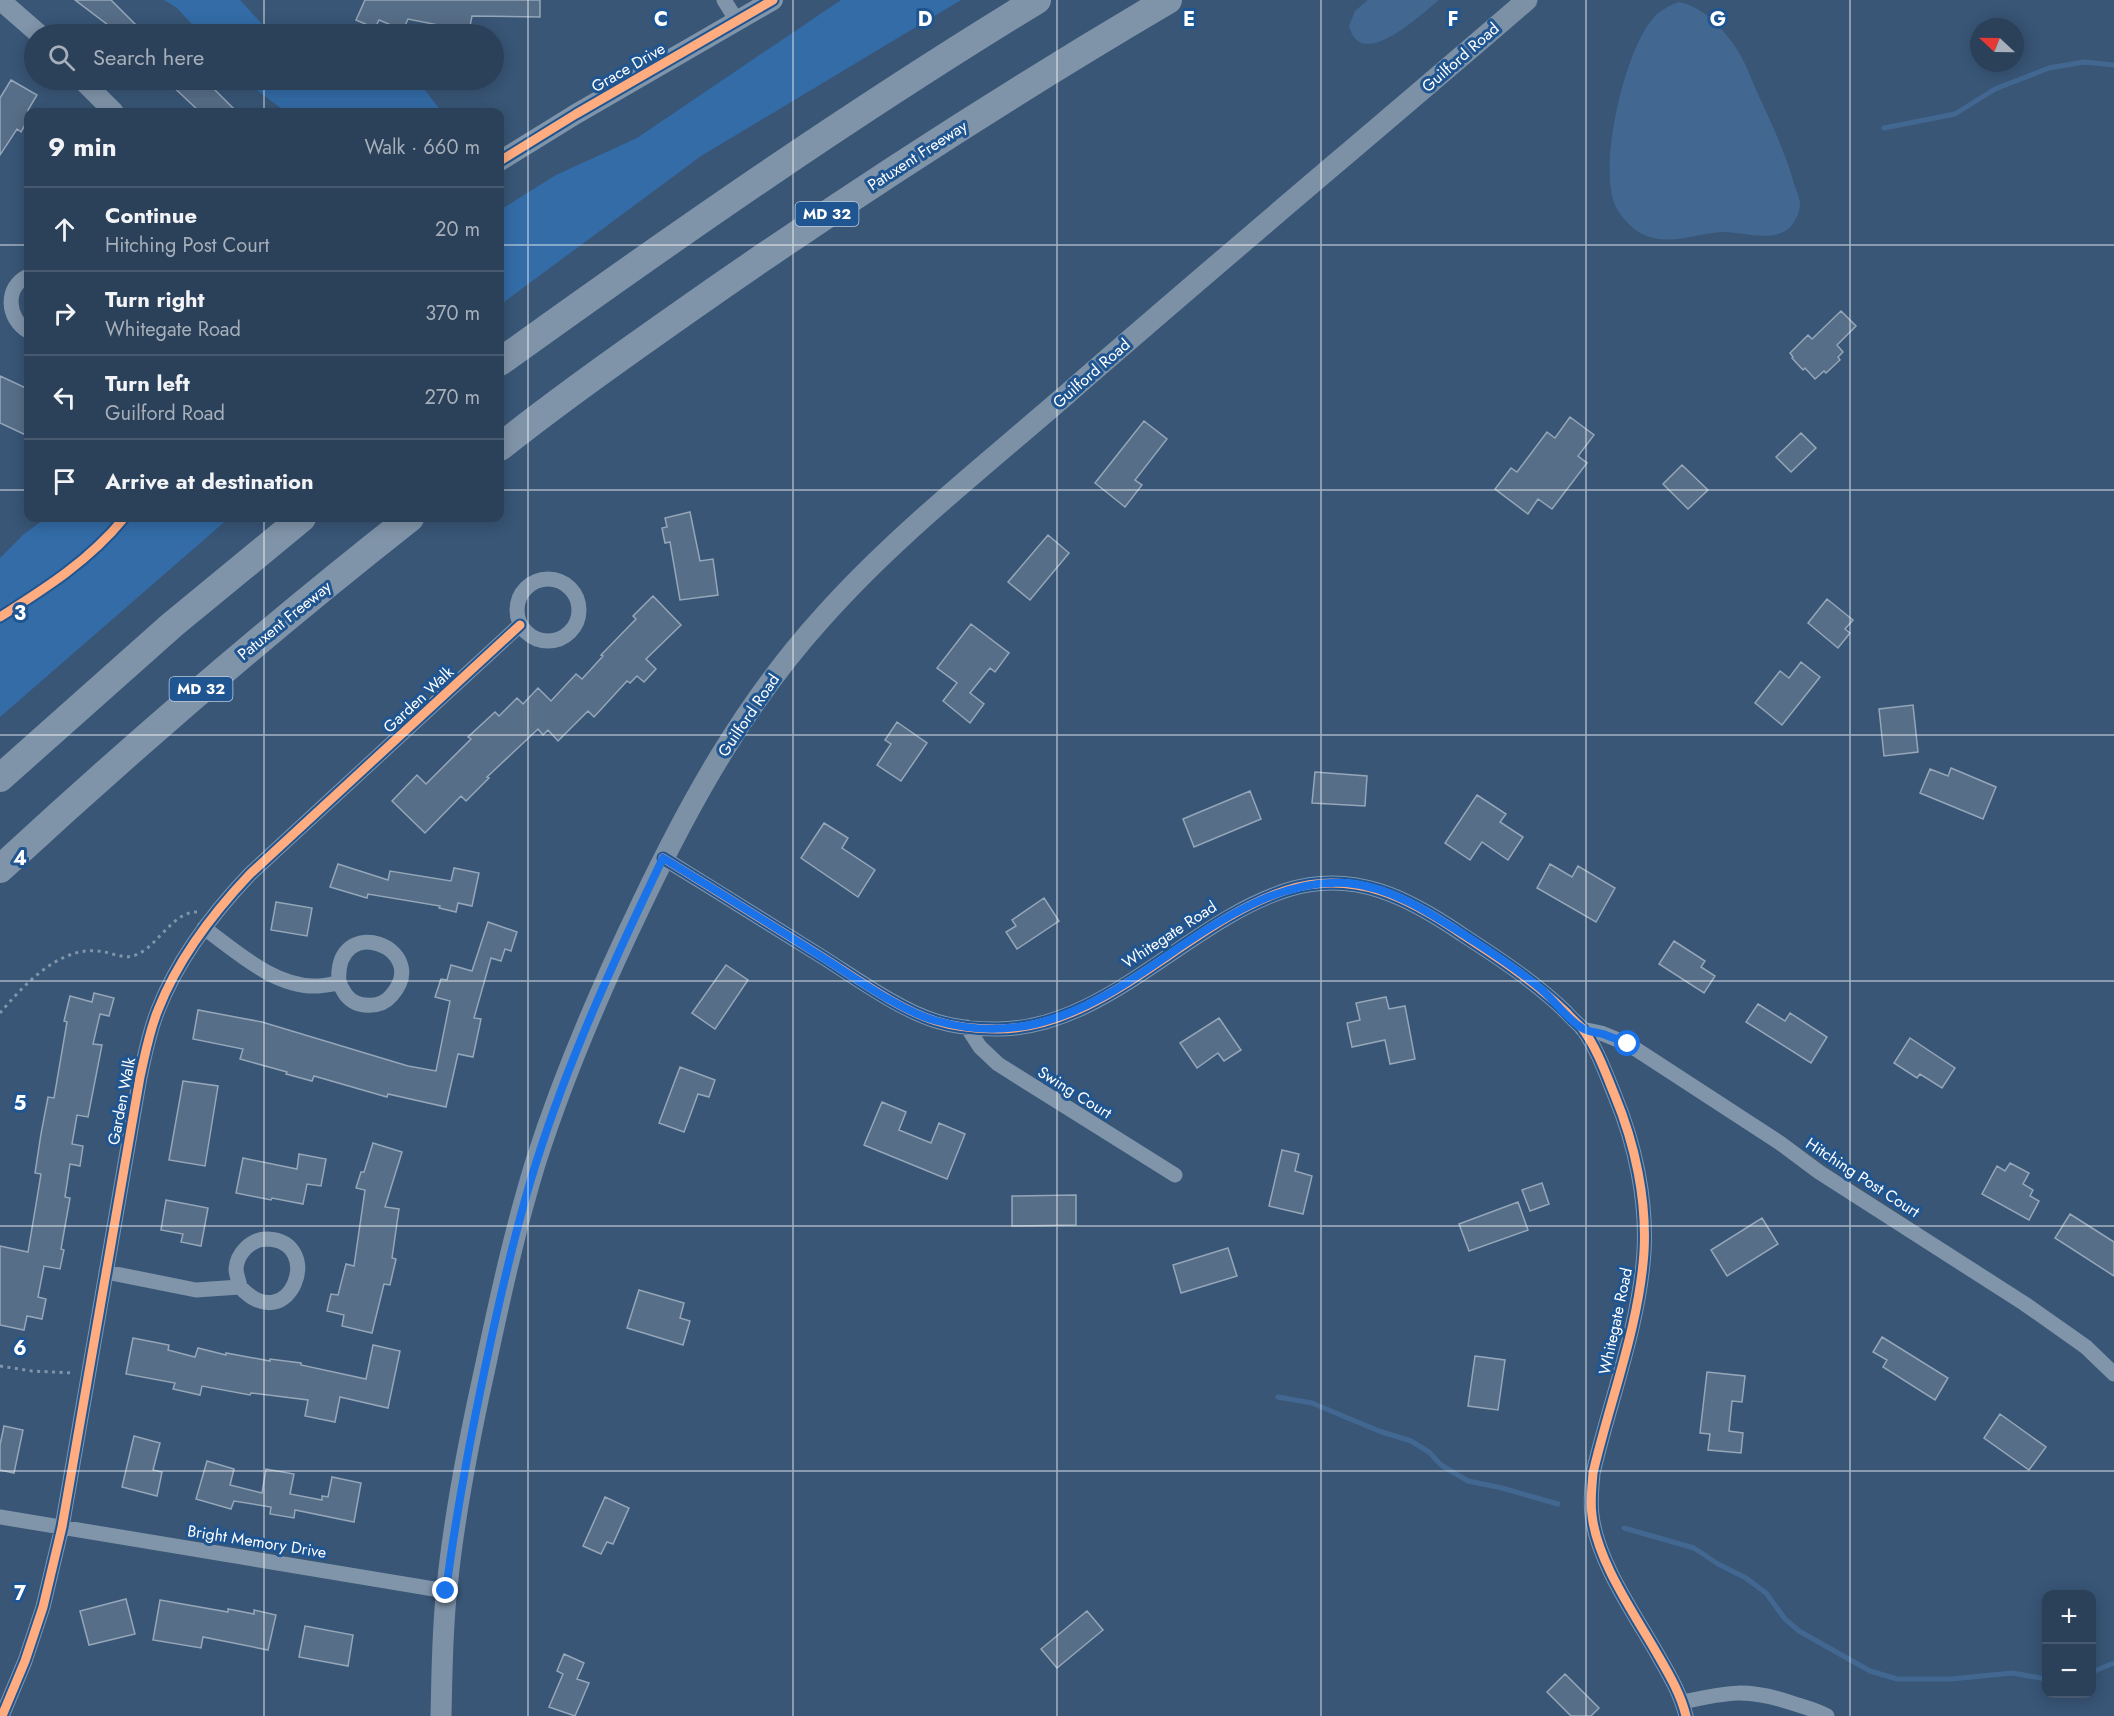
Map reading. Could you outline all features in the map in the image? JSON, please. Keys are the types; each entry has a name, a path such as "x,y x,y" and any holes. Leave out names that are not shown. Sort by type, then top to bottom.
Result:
{"highway":[{"path":"504,359 744,188 1037,0"},
{"name":"Patuxent Freeway","path":"504,444 632,348 878,179 1167,0"},
{"path":"0,778 172,625 297,522"},
{"name":"Patuxent Freeway","path":"0,869 107,770 216,676 405,522"}],"main road":[{"name":"Guilford Road","path":"441,1716 446,1591 454,1532 475,1414 502,1287 536,1161 584,1032 663,858 694,799 753,705 820,619 902,537 1527,0"}],"street":[{"path":"0,0 28,24"},
{"path":"724,0 737,21"},
{"name":"Grace Drive","path":"504,159 576,114 773,0"},
{"path":"92,90 110,108"},
{"path":"24,279 12,293 10,306 20,326 24,328"},
{"path":"545,579 562,582 572,590 578,601 579,615 576,625 567,636 555,641 543,642 530,636 520,625 516,614 519,597 526,587 535,581 545,579"},
{"name":"Garden Walk","path":"2,1716 25,1661 39,1617 62,1527 140,1077 157,1013 170,982 184,957 223,902 250,874 520,625"},
{"name":"Whitegate Road","path":"663,858 904,1006 936,1021 968,1027 1001,1029 1035,1024 1069,1014 1100,1000 1211,926 1248,905 1289,889 1317,884 1346,883 1373,887 1398,897 1450,926 1512,966 1544,992 1582,1029 1601,1064 1619,1106 1631,1144 1639,1181 1644,1250 1639,1289 1630,1333 1593,1473 1592,1517 1607,1565 1684,1709"},
{"path":"208,923 257,966 279,978 315,987 339,982"},
{"path":"375,942 390,949 398,960 401,976 397,990 388,1000 366,1005 354,1002 346,995 339,982 338,969 343,957 352,947 361,943 375,942"},
{"name":"Swing Court","path":"968,1027 980,1047 998,1064 1175,1175"},
{"name":"Hitching Post Court","path":"1582,1029 1601,1033 1628,1044 1780,1143 1819,1172 2025,1304 2086,1347 2114,1374"},
{"path":"106,1272 196,1290 240,1287 250,1297 263,1302 275,1301 285,1296 294,1287 298,1275 297,1262 292,1251 280,1242 266,1239 246,1248 238,1259 236,1271 240,1287"},
{"name":"Bright Memory Drive","path":"0,1517 446,1591"},
{"path":"1684,1709 1721,1693 1746,1692 1768,1695 1827,1716"}],"path":[{"path":"0,1013 47,968 61,958 88,951 130,957 140,954 184,915 200,912 208,923"},
{"path":"0,1366 32,1371 88,1374"}],"shaded area":[{"path":"164,0 240,0 262,24 192,24 177,8"},
{"path":"841,0 961,0 701,156 504,302 504,208 556,175 637,138"},
{"path":"1368,0 1439,0 1392,36 1366,44 1356,39 1349,26 1355,11"},
{"path":"1679,2 1698,9 1714,21 1742,57 1783,150 1799,200 1799,212 1786,231 1769,236 1723,232 1672,239 1652,238 1630,226 1615,205 1611,187 1612,135 1625,78 1645,30 1656,15"},
{"path":"256,90 425,90 439,108 281,108"},
{"path":"40,522 224,522 0,717 0,558 24,534"}],"building":[{"path":"75,0 111,0 135,24 107,24"},
{"path":"365,0 540,0 540,17 472,16 470,24 433,24 408,19 406,24 389,24 379,20 377,24 366,24 356,20"},
{"path":"11,80 24,88 24,90 37,95 29,108 24,108 24,127 21,132 17,129 0,155 0,98"},
{"path":"177,90 215,90 233,108 196,108"},
{"path":"1841,311 1856,326 1837,345 1843,352 1838,357 1840,360 1826,373 1824,371 1815,379 1805,368 1803,370 1790,353 1808,335 1812,339"},
{"path":"0,376 24,387 24,434 0,423"},
{"path":"1570,417 1594,435 1578,456 1587,463 1552,509 1538,499 1528,514 1495,489 1511,468 1517,472 1547,432 1555,438"},
{"path":"1144,421 1167,439 1135,480 1142,485 1125,507 1095,483"},
{"path":"1801,433 1816,448 1791,472 1776,457"},
{"path":"1682,465 1708,490 1688,509 1663,484"},
{"path":"690,512 700,561 713,559 718,595 680,600 670,542 665,543 662,528 667,527 665,518"},
{"path":"1048,535 1069,553 1030,600 1008,582"},
{"path":"653,596 681,625 646,659 656,669 644,682 637,676 630,683 627,681 594,717 588,711 558,741 548,730 543,735 538,729 487,777 489,778 466,801 461,796 425,833 392,801 417,775 426,784 471,739 468,737 495,712 499,716 517,698 523,704 538,688 551,701 576,674 582,679 603,656 601,655 636,619 633,616"},
{"path":"1827,599 1853,620 1845,629 1850,633 1838,648 1808,623"},
{"path":"971,624 1009,653 995,672 990,668 970,693 984,704 970,723 943,701 957,683 937,668"},
{"path":"1801,662 1820,677 1782,725 1755,703 1780,671 1789,678"},
{"path":"1913,705 1918,752 1884,756 1879,709"},
{"path":"897,722 927,743 901,781 877,765 891,744 885,740"},
{"path":"1951,768 1996,787 1983,819 1920,793 1930,769 1948,776"},
{"path":"1315,772 1367,776 1365,806 1312,803"},
{"path":"1250,791 1261,819 1194,847 1183,819"},
{"path":"1477,795 1506,814 1500,822 1523,837 1508,860 1482,842 1470,860 1445,843"},
{"path":"824,823 848,838 842,848 875,870 858,897 801,858"},
{"path":"338,864 388,880 390,871 451,881 454,868 479,873 472,906 458,903 456,912 439,908 440,906 368,894 367,898 330,887"},
{"path":"1550,864 1572,877 1578,866 1615,888 1596,922 1537,888"},
{"path":"1044,898 1059,921 1017,949 1006,932 1016,926 1012,920"},
{"path":"276,902 312,908 307,936 271,930"},
{"path":"488,922 517,932 511,951 505,949 501,961 491,958 474,1018 481,1019 473,1057 458,1054 446,1107 388,1094 387,1097 314,1076 312,1081 240,1059 243,1049 193,1039 198,1010 262,1022 408,1066 436,1071 450,1001 435,997 441,979 447,980 451,965 472,971"},
{"path":"1674,941 1705,961 1701,967 1715,976 1704,993 1659,964"},
{"path":"726,965 748,980 715,1029 692,1013"},
{"path":"94,993 114,998 109,1016 100,1014 93,1044 102,1045 88,1117 77,1115 72,1144 83,1146 80,1166 70,1164 65,1197 70,1198 60,1269 44,1266 38,1297 46,1299 42,1319 27,1316 24,1330 0,1325 0,1246 28,1252 41,1174 35,1173 41,1134 48,1097 54,1098 67,1022 64,1021 70,996 92,1002"},
{"path":"1386,997 1389,1009 1405,1006 1415,1059 1390,1064 1385,1040 1352,1047 1347,1023 1360,1020 1356,1003"},
{"path":"1758,1004 1785,1021 1790,1013 1827,1037 1811,1063 1746,1022"},
{"path":"1219,1018 1241,1050 1224,1061 1218,1053 1197,1068 1180,1043"},
{"path":"1910,1038 1955,1068 1942,1088 1920,1074 1917,1078 1894,1063"},
{"path":"680,1067 715,1080 709,1097 698,1094 684,1132 659,1123"},
{"path":"183,1081 218,1086 205,1166 169,1160"},
{"path":"882,1102 906,1112 899,1130 931,1143 939,1123 965,1134 947,1179 864,1145"},
{"path":"373,1143 402,1152 385,1207 399,1209 392,1258 396,1259 390,1285 384,1284 372,1333 342,1326 344,1315 327,1311 331,1294 338,1295 346,1264 354,1266 365,1190 356,1188 361,1172 364,1172"},
{"path":"1282,1150 1299,1154 1295,1171 1312,1176 1303,1214 1269,1206"},
{"path":"299,1154 326,1159 321,1186 307,1184 303,1204 236,1193 243,1158 297,1169"},
{"path":"2010,1163 2029,1173 2023,1184 2033,1190 2030,1196 2039,1201 2029,1220 1982,1194 1997,1166 2005,1171"},
{"path":"1542,1183 1549,1204 1530,1211 1522,1190"},
{"path":"1076,1195 1076,1225 1012,1226 1012,1196"},
{"path":"166,1200 208,1208 201,1246 181,1242 183,1234 161,1230"},
{"path":"1518,1202 1528,1230 1469,1251 1459,1224"},
{"path":"2070,1214 2114,1242 2114,1276 2055,1238"},
{"path":"1762,1218 1778,1244 1727,1276 1711,1250"},
{"path":"1228,1248 1237,1276 1181,1293 1173,1265"},
{"path":"639,1290 684,1303 680,1318 690,1321 683,1345 627,1328"},
{"path":"1882,1337 1948,1378 1935,1400 1883,1367 1887,1360 1873,1352"},
{"path":"133,1338 169,1345 168,1350 195,1357 198,1348 226,1355 226,1353 270,1361 270,1359 301,1363 301,1365 366,1379 373,1345 400,1351 388,1408 340,1397 335,1422 305,1416 308,1400 251,1393 250,1395 202,1386 200,1395 173,1389 175,1383 126,1374"},
{"path":"1475,1356 1505,1360 1498,1410 1468,1406"},
{"path":"1707,1372 1745,1376 1742,1402 1732,1401 1729,1431 1743,1433 1741,1453 1708,1450 1710,1434 1700,1433"},
{"path":"2000,1414 2046,1447 2029,1470 1984,1438"},
{"path":"4,1426 23,1430 14,1473 0,1470 0,1445"},
{"path":"134,1436 160,1443 153,1470 162,1472 157,1496 122,1487"},
{"path":"207,1461 234,1469 230,1485 262,1493 266,1469 294,1474 290,1494 322,1500 322,1496 328,1497 332,1477 361,1483 354,1522 295,1510 294,1518 270,1514 271,1507 234,1501 231,1509 196,1499"},
{"path":"605,1497 629,1508 613,1544 607,1542 601,1554 583,1546"},
{"path":"126,1599 135,1634 89,1645 80,1611"},
{"path":"160,1600 228,1612 228,1609 254,1614 254,1610 276,1615 268,1650 203,1637 201,1648 153,1640"},
{"path":"1087,1611 1103,1630 1057,1668 1041,1649"},
{"path":"305,1626 353,1635 348,1666 299,1657"},
{"path":"564,1654 584,1663 577,1679 589,1683 575,1716 549,1707 563,1674 557,1671"},
{"path":"1565,1674 1599,1708 1591,1716 1571,1716 1547,1692"}],"waterway":[{"path":"1884,128 1955,114 1995,89 2049,68 2084,62 2114,65"},
{"path":"1278,1397 1312,1403 1379,1431 1411,1441 1429,1452 1441,1465 1468,1481 1558,1504"},
{"path":"1624,1528 1694,1548 1718,1564 1746,1578 1766,1593 1785,1619 1799,1631 1870,1671 1897,1679 1951,1679 2012,1673 2042,1678"},
{"path":"2096,1670 2114,1663"}],"cycle path":[{"path":"504,159 576,114 773,0"},
{"path":"0,617 82,560 121,522"},
{"path":"2,1716 25,1661 43,1607 62,1527 140,1077 152,1027 166,991 197,938 250,874 520,625"},
{"path":"663,858 893,1002 922,1016 958,1026 996,1029 1035,1025 1073,1012 1109,994 1250,905 1287,890 1312,884 1358,885 1401,899 1443,922 1504,962 1542,991 1582,1028 1592,1044 1622,1114 1638,1172 1644,1212 1641,1280 1630,1336 1593,1473 1591,1510 1595,1533 1609,1570 1671,1678 1686,1716"}],"route":[{"path":"446,1591 475,1414 502,1287 536,1161 584,1032 663,858 865,984 936,1021 968,1027 1001,1029 1035,1024 1069,1014 1100,1000 1211,926 1248,905 1289,889 1317,884 1346,883 1373,887 1424,910 1512,966 1544,992 1582,1029 1601,1033 1628,1044"}]}
